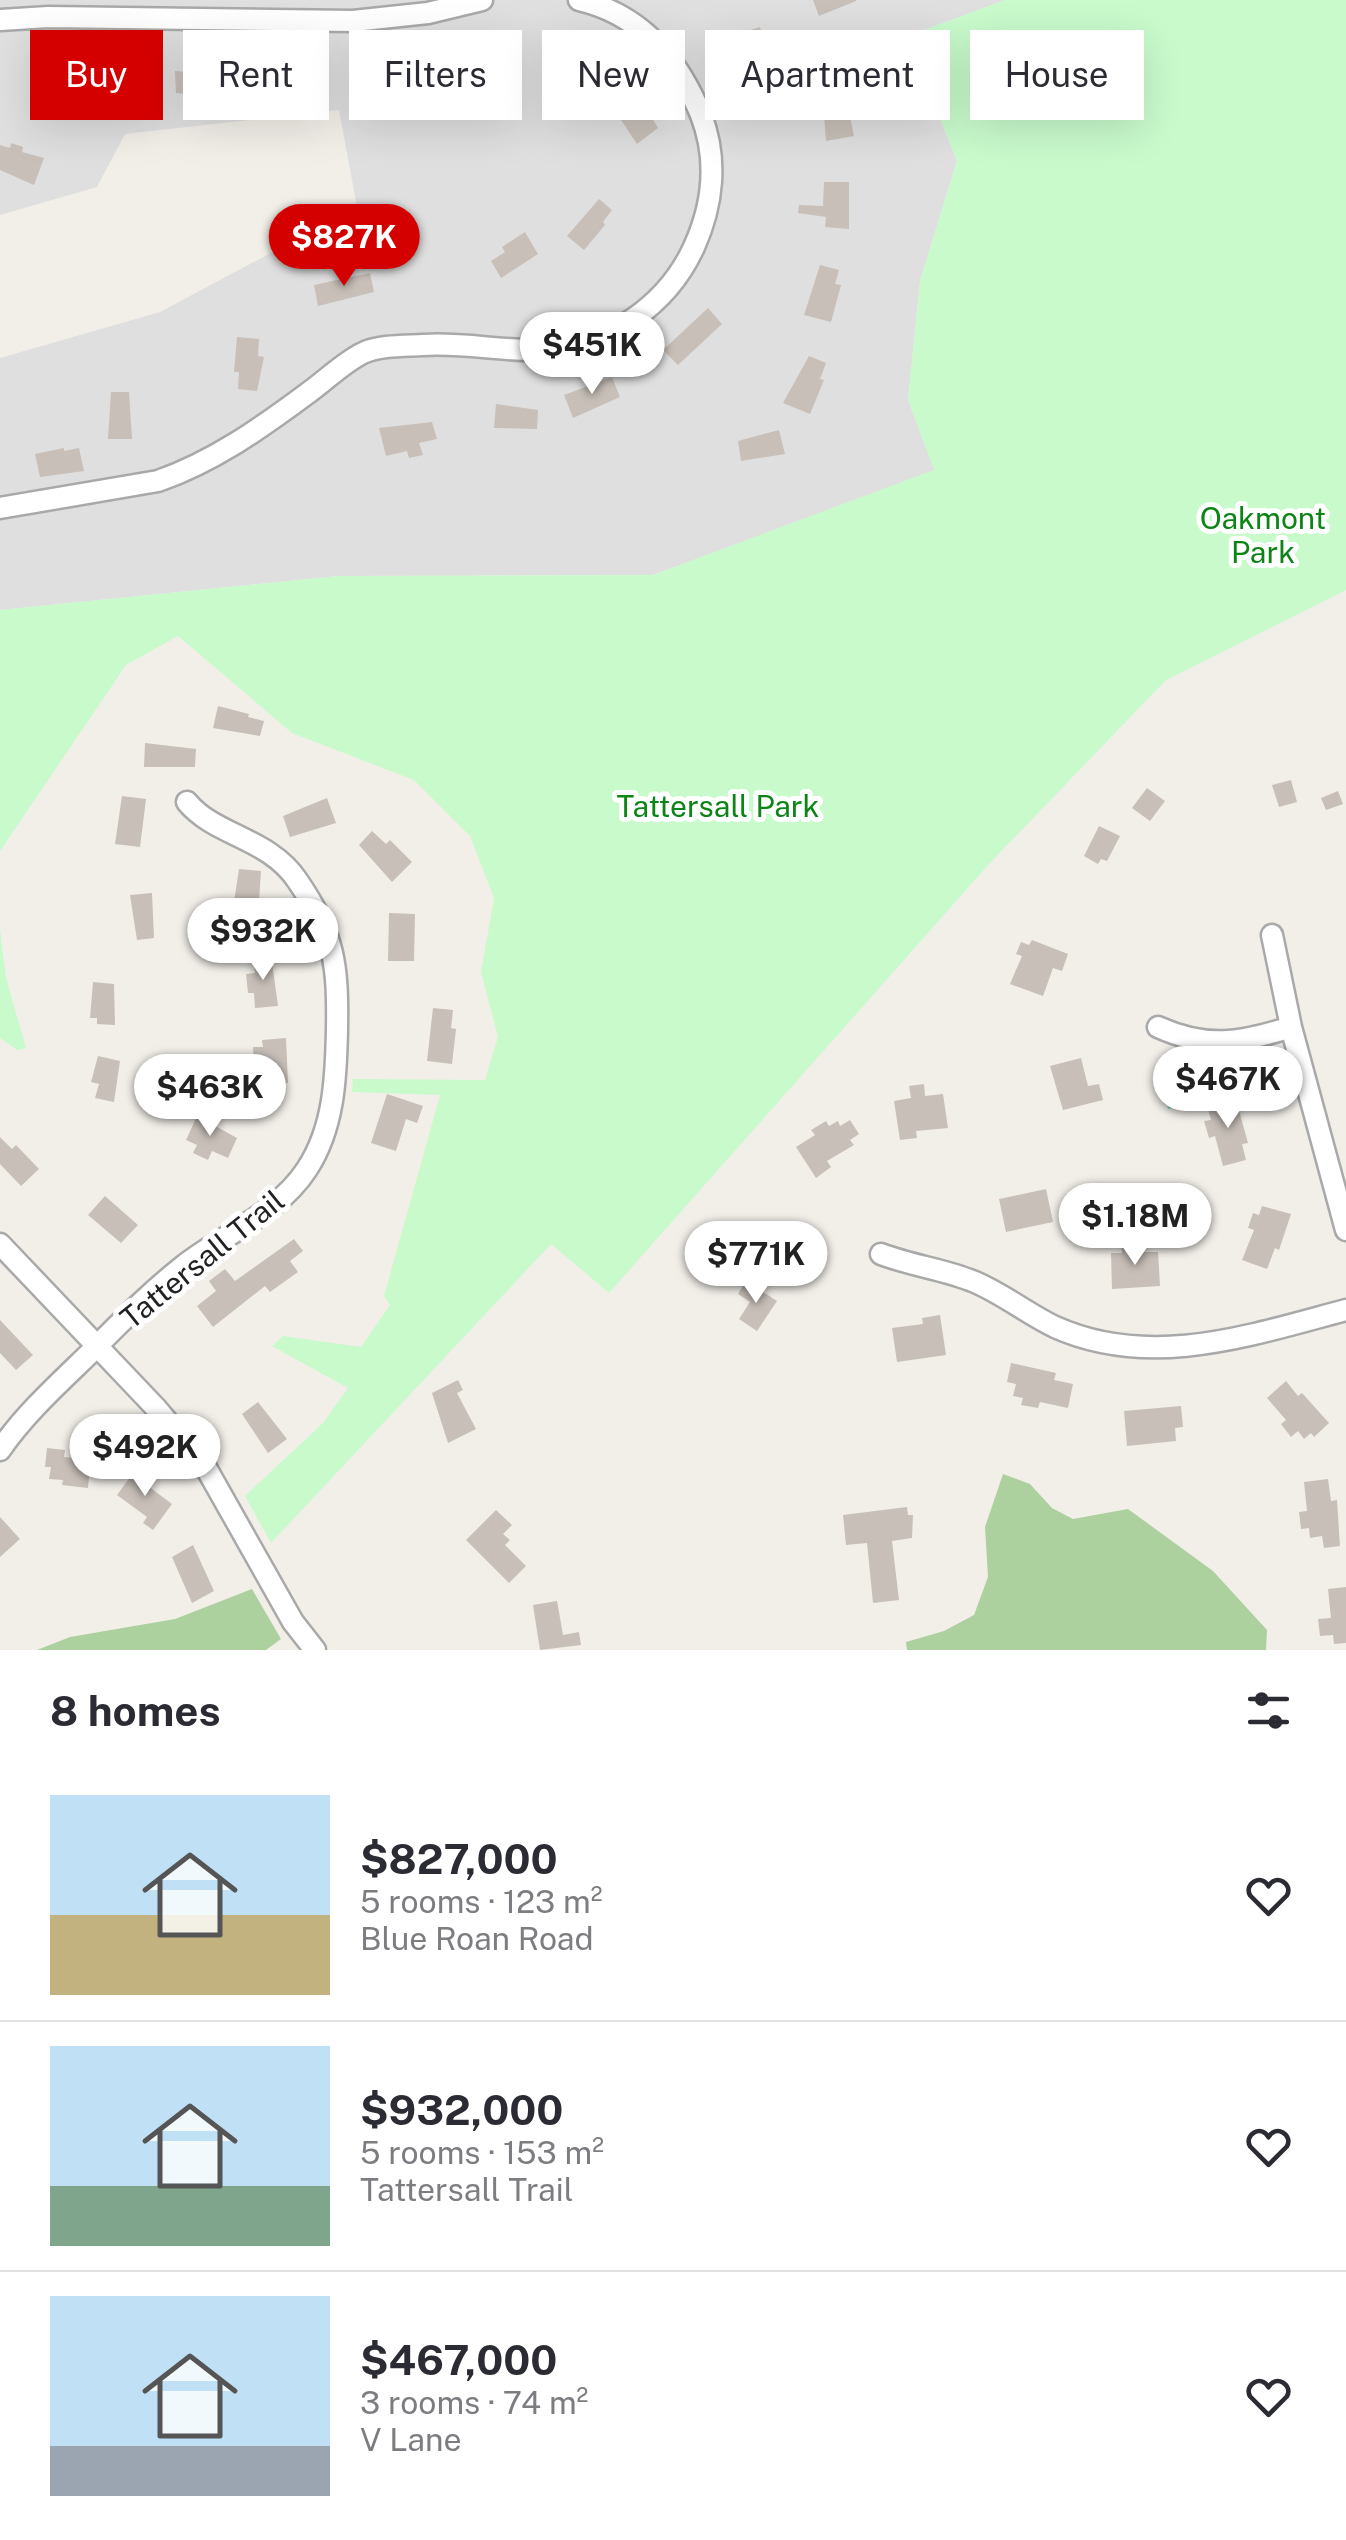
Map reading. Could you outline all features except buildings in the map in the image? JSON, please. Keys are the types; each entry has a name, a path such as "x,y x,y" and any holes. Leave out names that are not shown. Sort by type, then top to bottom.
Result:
{"street":[{"path":"0,20 177,10 353,21 428,13 482,0"},
{"path":"0,508 158,481 182,473 278,415 364,352 437,344 542,350 566,347 616,330 659,298 686,263 705,218 712,168 707,135 690,90 664,50 628,20 579,0"},
{"name":"Tattersall Trail","path":"0,1450 42,1400 181,1268 261,1214 295,1185 320,1145 333,1094 337,970 324,922 297,879 278,859 195,812 187,802"},
{"path":"1272,935 1290,1027 1346,1230"},
{"path":"1158,1026 1182,1038 1210,1042 1250,1040 1290,1027"},
{"path":"0,1244 206,1466 293,1622 315,1650"},
{"path":"881,1254 979,1284 1054,1326 1091,1340 1137,1346 1211,1346 1346,1310"}],"shaded area":[{"path":"0,0 1005,0 924,30 705,30 705,120 941,120 957,161 920,281 908,400 935,470 653,575 339,576 0,610 0,358 160,312 357,207 339,110 329,111 329,30 183,30 183,120 250,120 125,134 97,187 0,215"}],"green space":[{"name":"Tattersall Park","path":"1005,0 1346,0 1346,590 1166,680 989,864 609,1293 551,1244 271,1543 245,1496 323,1423 348,1388 272,1346 283,1336 361,1347 390,1305 384,1296 440,1095 352,1092 353,1079 485,1080 498,1037 481,972 494,898 470,836 414,780 292,733 178,636 126,665 0,851 0,610 339,576 653,575 934,470 908,400 920,281 957,161 941,120 950,120 950,30 924,30"},
{"path":"0,929 6,978 26,1048 17,1050 0,1038"},
{"path":"1197,1081 1202,1100 1168,1109 1163,1091"},
{"path":"1003,1474 1030,1484 1052,1508 1073,1519 1128,1509 1213,1571 1267,1630 1266,1650 907,1650 906,1642 944,1631 974,1615 988,1577 985,1527"},
{"path":"252,1589 281,1639 266,1650 37,1650 70,1637 175,1619"}],"park label":[{"name":"Oakmont Park","path":"1263,535"}]}
